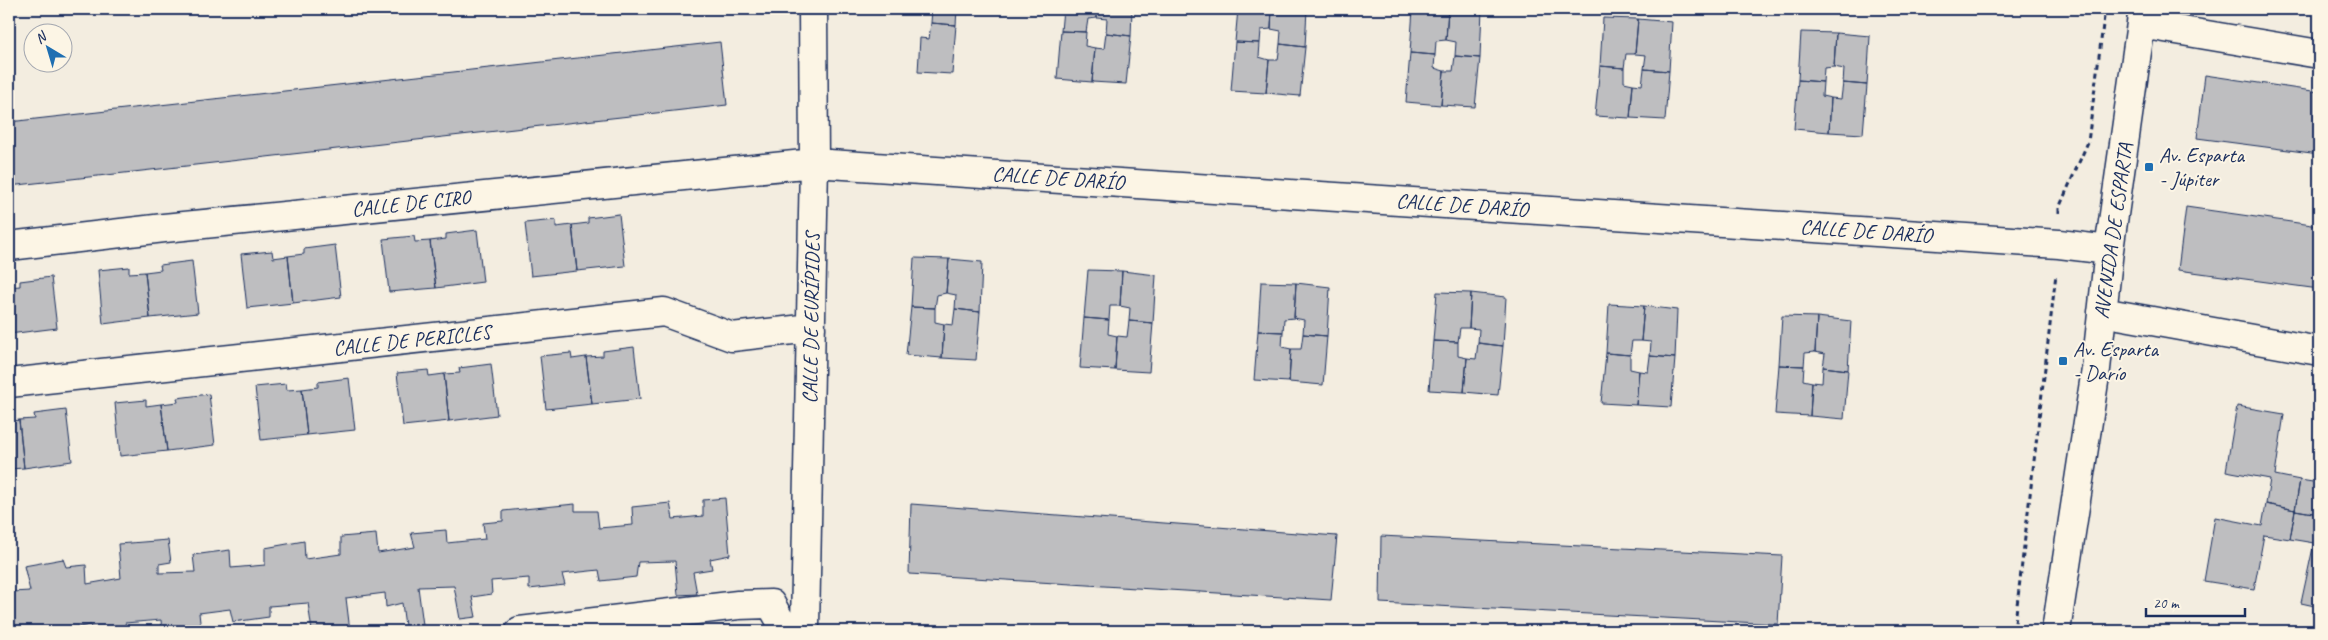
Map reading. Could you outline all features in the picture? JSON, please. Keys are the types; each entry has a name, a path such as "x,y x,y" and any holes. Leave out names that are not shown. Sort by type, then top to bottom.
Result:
{"street":[{"name":"CALLE DE EURÍPIDES","path":"801,630 811,328 814,9"},
{"path":"2142,16 2319,54"},
{"name":"AVENIDA DE ESPARTA","path":"2056,631 2096,369 2109,250 2142,16"},
{"name":"CALLE DE DARÍO","path":"814,163 2060,244 2109,250"},
{"name":"CALLE DE CIRO","path":"9,246 164,228 814,163"},
{"name":"CALLE DE PERICLES","path":"9,383 664,312 732,337 811,328"},
{"path":"2102,312 2319,352"},
{"path":"520,631 589,627 738,604 770,604 801,630"}],"path":[{"path":"2014,631 2060,244 2059,208 2088,142 2105,9"}],"building":[{"path":"932,9 957,9 956,25 931,23"},
{"path":"1063,9 1097,9 1097,18 1088,19 1086,32 1061,31"},
{"path":"1097,9 1132,9 1131,36 1106,33 1107,19 1097,18"},
{"path":"1238,9 1272,9 1271,29 1261,30 1260,43 1235,42"},
{"path":"1272,9 1307,9 1305,47 1280,44 1281,31 1271,29"},
{"path":"1413,9 1448,9 1446,40 1436,41 1435,55 1410,53"},
{"path":"1448,9 1482,9 1480,58 1455,56 1456,42 1446,40"},
{"path":"1603,18 1638,19 1635,54 1626,54 1624,68 1600,66"},
{"path":"1638,19 1672,22 1669,71 1644,69 1646,55 1635,54"},
{"path":"931,23 956,25 952,74 918,72 920,38 929,39"},
{"path":"1061,31 1086,32 1085,46 1095,48 1092,82 1057,79"},
{"path":"1801,32 1836,33 1834,67 1824,68 1823,82 1798,80"},
{"path":"1106,33 1131,36 1126,84 1092,82 1095,48 1104,49"},
{"path":"1836,33 1870,36 1867,85 1843,83 1844,69 1834,67"},
{"path":"720,42 727,105 9,186 9,122"},
{"path":"1235,42 1260,43 1259,57 1269,60 1266,93 1231,91"},
{"path":"1280,44 1305,47 1300,96 1266,93 1269,60 1278,60"},
{"path":"1410,53 1435,55 1434,68 1444,71 1441,105 1406,102"},
{"path":"1455,56 1480,58 1475,107 1441,105 1444,71 1453,71"},
{"path":"1600,66 1624,68 1624,82 1633,84 1630,118 1595,116"},
{"path":"1644,69 1669,71 1665,120 1630,118 1633,84 1642,85"},
{"path":"2205,75 2319,92 2319,154 2197,138"},
{"path":"1798,80 1823,82 1822,96 1831,98 1829,132 1794,129"},
{"path":"1843,83 1867,85 1863,134 1829,132 1831,98 1841,99"},
{"path":"2186,207 2319,226 2319,289 2178,270"},
{"path":"619,214 625,266 577,271 572,225 588,223 588,218"},
{"path":"556,220 556,227 572,225 577,271 531,276 525,223"},
{"path":"477,230 483,282 436,288 430,241 446,239 446,234"},
{"path":"414,236 415,242 430,241 436,288 389,292 383,239"},
{"path":"335,245 341,297 293,303 288,256 304,254 304,249"},
{"path":"272,251 273,258 288,256 293,303 247,308 241,254"},
{"path":"914,258 949,259 946,293 937,295 935,308 911,307"},
{"path":"949,259 982,262 980,312 955,309 956,295 946,293"},
{"path":"192,261 198,313 150,318 145,272 161,270 160,265"},
{"path":"129,267 129,273 145,272 150,318 103,324 98,270"},
{"path":"1088,270 1122,271 1120,306 1110,306 1109,320 1084,318"},
{"path":"1122,271 1156,275 1153,323 1129,321 1130,308 1120,306"},
{"path":"51,277 57,328 9,334 9,287 20,286 20,281"},
{"path":"1261,282 1296,283 1294,318 1284,319 1283,332 1258,331"},
{"path":"1296,283 1330,287 1327,336 1303,334 1304,320 1294,318"},
{"path":"1437,292 1471,293 1469,328 1460,328 1458,342 1433,341"},
{"path":"1471,293 1506,297 1503,346 1478,343 1479,329 1469,328"},
{"path":"1609,304 1644,306 1641,341 1632,341 1630,355 1606,353"},
{"path":"1644,306 1677,310 1675,358 1650,356 1651,342 1641,341"},
{"path":"911,307 935,308 935,322 944,324 942,358 906,355"},
{"path":"955,309 980,312 976,360 942,358 944,324 953,325"},
{"path":"1782,316 1817,317 1815,352 1805,353 1804,366 1779,365"},
{"path":"1817,317 1851,321 1848,370 1823,367 1825,354 1815,352"},
{"path":"1084,318 1109,320 1108,334 1117,336 1115,370 1080,368"},
{"path":"1129,321 1153,323 1149,372 1115,370 1117,336 1127,337"},
{"path":"1258,331 1283,332 1282,347 1291,349 1289,382 1254,380"},
{"path":"1303,334 1327,336 1323,385 1289,382 1291,349 1301,349"},
{"path":"1433,341 1458,342 1458,356 1467,358 1464,392 1429,390"},
{"path":"1478,343 1503,346 1498,395 1464,392 1467,358 1476,359"},
{"path":"634,347 640,399 592,404 586,357 603,356 603,351"},
{"path":"571,353 572,359 586,357 592,404 546,409 540,356"},
{"path":"1606,353 1630,355 1630,369 1639,371 1636,405 1601,403"},
{"path":"1650,356 1675,358 1671,407 1636,405 1639,371 1648,372"},
{"path":"491,364 497,415 449,421 444,374 460,373 459,368"},
{"path":"1779,365 1804,366 1803,380 1812,382 1810,416 1775,414"},
{"path":"1823,367 1848,370 1844,419 1810,416 1812,382 1822,383"},
{"path":"428,370 429,376 444,374 449,421 403,426 397,373"},
{"path":"349,378 355,430 307,435 302,389 318,387 318,382"},
{"path":"286,384 287,390 302,389 307,435 261,440 255,387"},
{"path":"209,394 215,445 167,451 161,404 178,402 177,398"},
{"path":"146,400 146,406 161,404 167,451 120,456 115,403"},
{"path":"2237,406 2284,414 2275,475 2300,480 2295,510 2266,504 2270,479 2226,471"},
{"path":"66,410 72,461 24,468 19,420 35,419 34,414"},
{"path":"19,420 24,468 9,469 9,422"},
{"path":"2300,480 2319,483 2319,514 2295,510"},
{"path":"725,498 730,555 710,559 712,569 693,572 697,594 678,595 675,561 638,562 636,577 601,581 599,570 562,574 565,585 529,589 529,578 491,581 492,594 472,597 476,617 460,619 454,586 418,587 423,625 405,626 402,603 386,607 385,593 346,598 350,631 312,631 308,603 269,606 269,617 233,622 230,609 199,613 201,631 162,631 161,620 125,623 127,631 92,631 91,625 54,631 9,631 9,574 12,592 30,591 24,566 63,559 66,567 86,565 87,584 121,578 118,544 168,540 171,562 159,564 159,573 195,572 193,555 230,550 231,568 265,565 265,548 304,541 305,559 341,554 341,537 376,534 378,553 415,547 411,533 446,530 447,543 485,539 483,523 503,521 503,511 575,504 575,511 597,511 599,528 633,525 632,507 670,503 673,519 703,516 703,500"},
{"path":"911,504 1337,536 1331,600 909,574"},
{"path":"2266,504 2295,510 2290,539 2264,535 2254,589 2204,581 2215,517 2262,526"},
{"path":"2295,510 2319,514 2319,607 2301,603 2314,543 2290,539"},
{"path":"1381,536 1782,556 1778,624 1380,603"}],"place":[{"name":"Av. Esparta - Júpiter","path":"2149,167"},
{"name":"Av. Esparta - Darío","path":"2063,361"}]}
